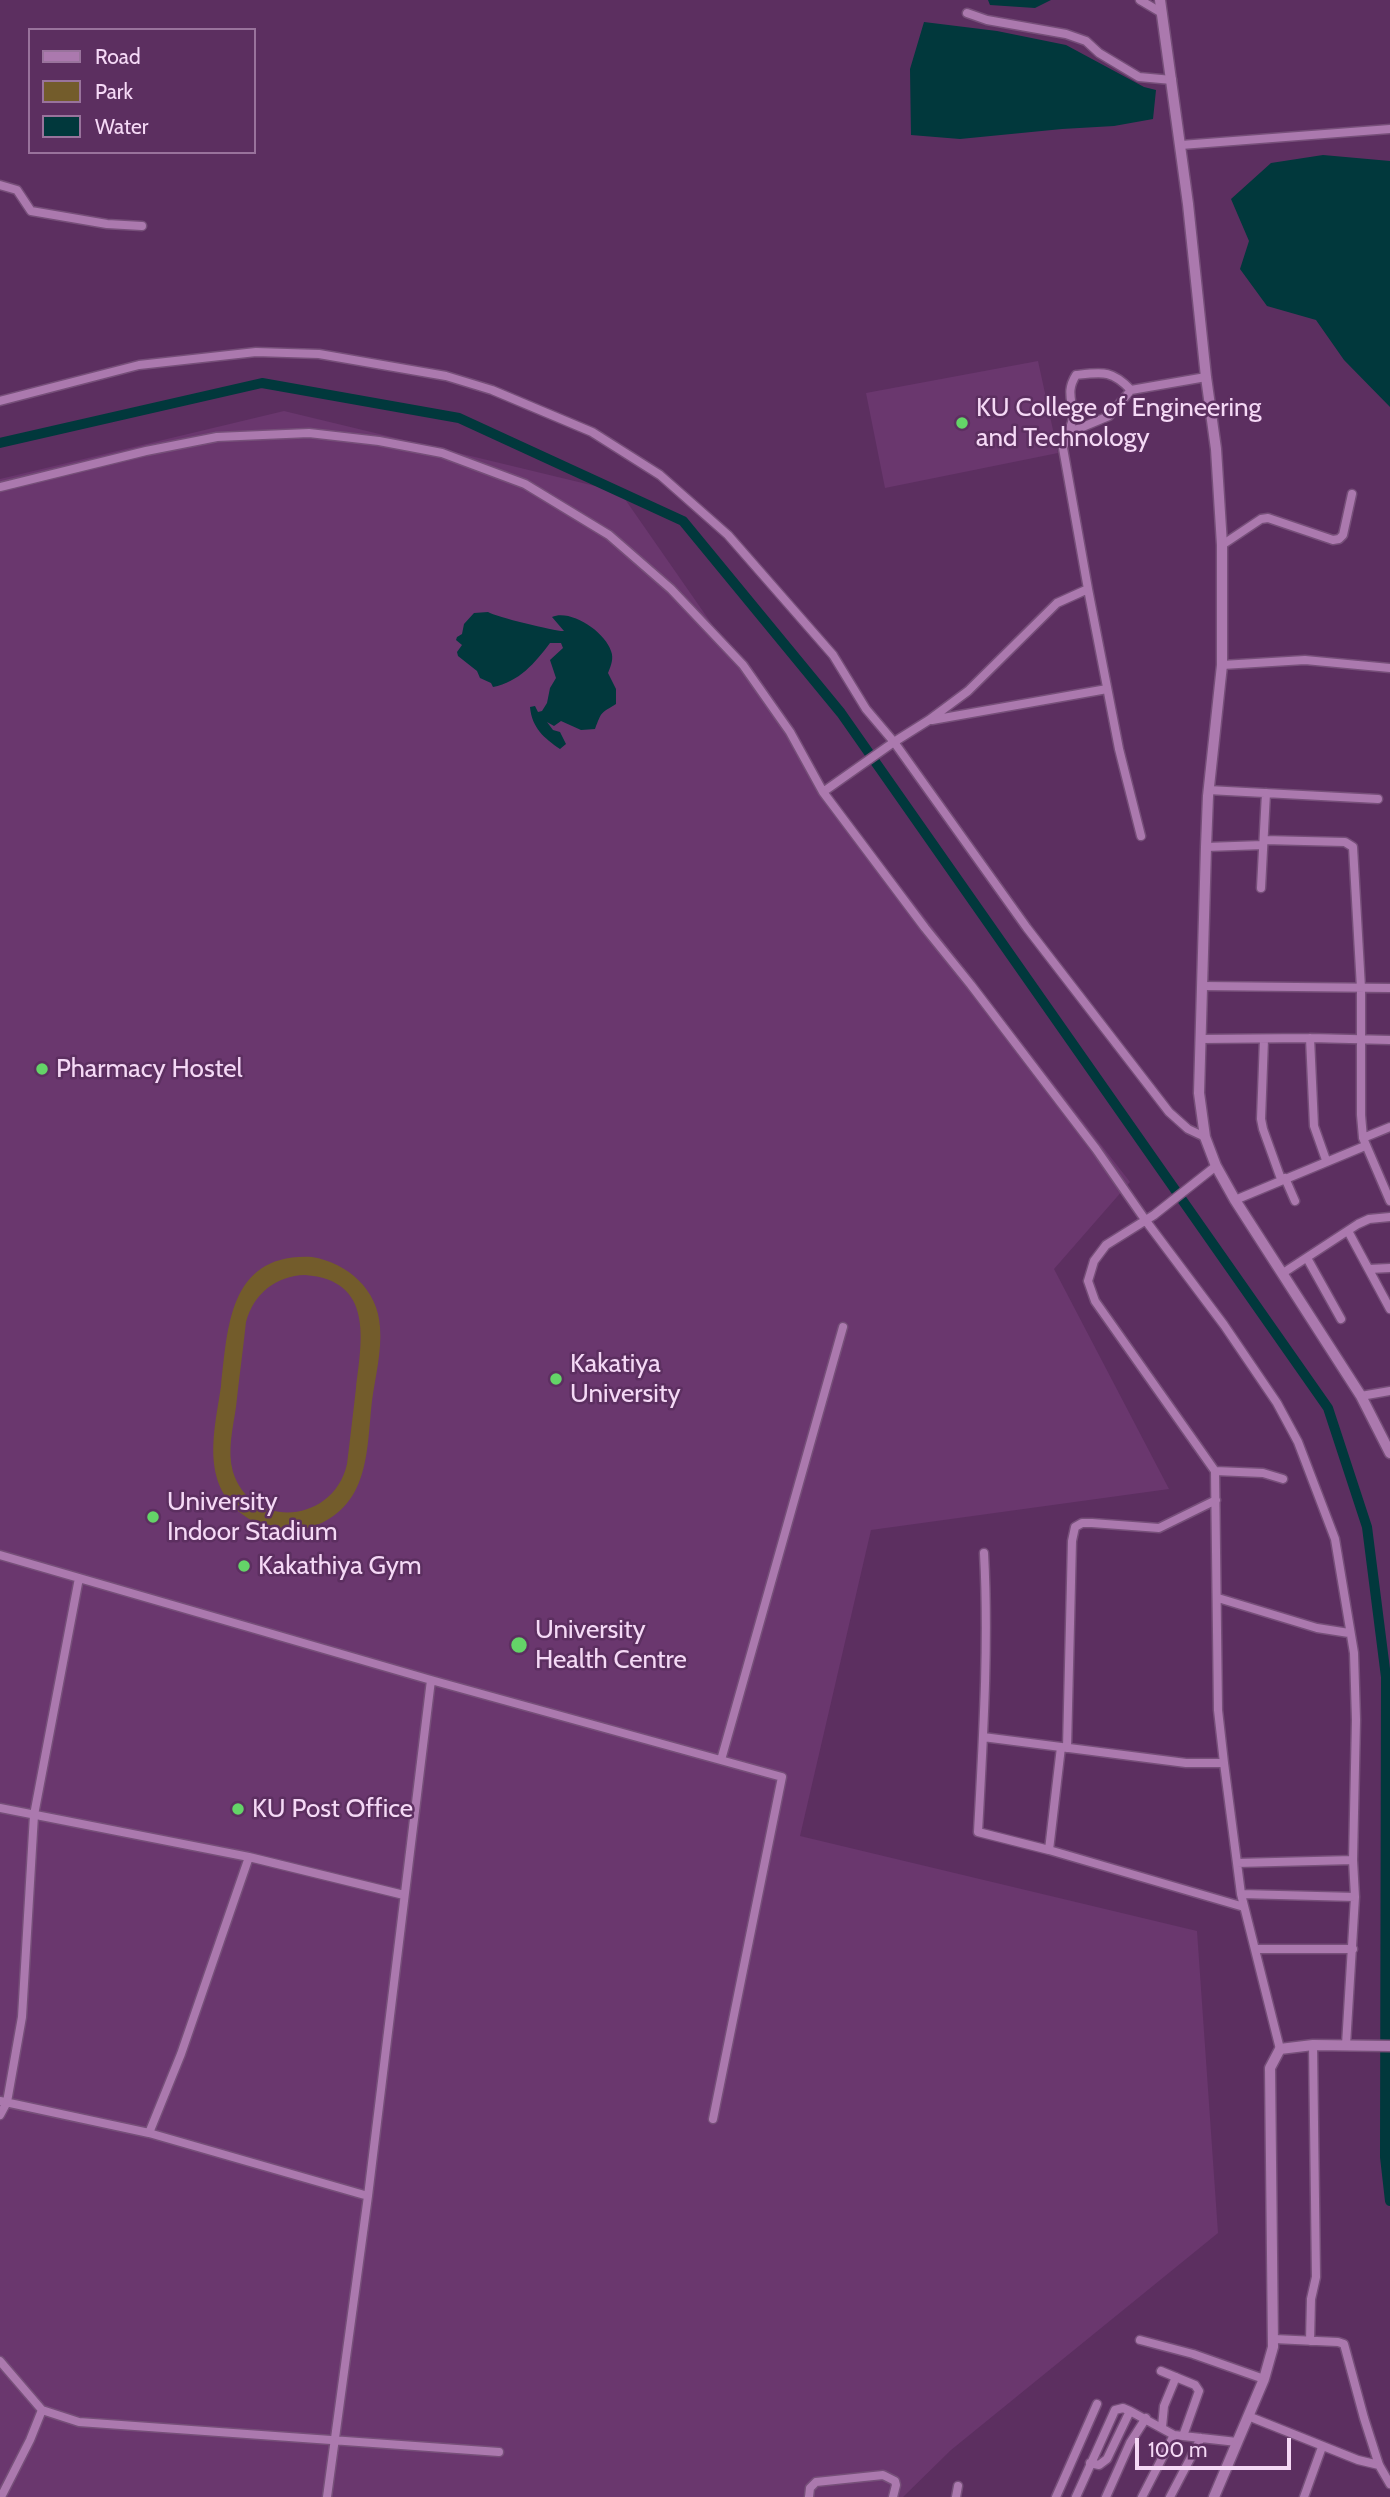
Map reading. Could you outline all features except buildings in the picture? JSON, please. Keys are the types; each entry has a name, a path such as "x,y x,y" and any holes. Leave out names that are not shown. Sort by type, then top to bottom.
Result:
{"street":[{"path":"1140,0 1162,13"},
{"path":"1160,0 1181,149 1216,449 1222,545 1222,665 1208,790 1202,986 1199,1093 1205,1137 1216,1166 1235,1200 1361,1396 1390,1453"},
{"path":"967,13 987,20 1066,34 1086,41 1139,77 1172,80"},
{"path":"1181,149 1390,129"},
{"path":"0,185 16,190 31,211 107,224 142,226"},
{"path":"0,401 139,365 256,352 332,356 446,376 492,390 592,432 670,483 728,535 825,646 891,744 1027,928 1169,1112 1188,1129 1205,1137"},
{"path":"1131,390 1116,376 1105,372 1076,375 1070,383 1068,394 1074,418 1063,448 1119,749 1141,836"},
{"path":"1068,433 1109,416 1131,390 1206,377"},
{"path":"0,486 217,437 309,433 379,441 454,457 525,484 609,535 671,589 743,665 790,732 823,792 925,929 1053,1091 1224,1325 1277,1403 1298,1442 1335,1539 1354,1653 1355,1897 1351,2045"},
{"path":"1222,545 1261,519 1268,518 1332,540 1339,539 1343,535 1352,494"},
{"path":"823,792 929,720 977,683 1057,603 1088,589"},
{"path":"1222,665 1305,660 1390,668"},
{"path":"929,720 1107,689"},
{"path":"1208,790 1378,799"},
{"path":"1261,888 1266,793"},
{"path":"1206,847 1263,842 1345,842 1353,847 1361,988 1361,1115 1364,1142 1390,1201"},
{"path":"1202,986 1390,988"},
{"path":"1264,1038 1261,1119 1283,1178 1295,1201"},
{"path":"1310,1038 1314,1126 1326,1160"},
{"path":"1201,1039 1390,1040"},
{"path":"1235,1200 1326,1160 1390,1127"},
{"path":"1214,2497 1264,2379 1274,2339 1270,2068 1280,2049 1241,1894 1218,1710 1215,1471 1095,1301 1088,1281 1094,1261 1106,1245 1146,1221 1216,1166"},
{"path":"1283,1273 1369,1219 1390,1217"},
{"path":"1348,1231 1390,1309"},
{"path":"1307,1258 1341,1318"},
{"path":"1369,1269 1390,1268"},
{"path":"721,1760 843,1327"},
{"path":"1361,1396 1390,1391"},
{"path":"1215,1471 1263,1473 1283,1479"},
{"path":"1049,1850 1064,1747 1072,1541 1075,1527 1082,1523 1092,1523 1159,1528 1216,1500"},
{"path":"984,1553 986,1588 983,1737 978,1832 1049,1850 1244,1908"},
{"path":"0,1555 431,1680 782,1777 713,2119"},
{"path":"0,2115 22,2017 34,1815 79,1578"},
{"path":"1218,1598 1317,1628 1349,1633"},
{"path":"327,2497 368,2196 431,1680"},
{"path":"983,1737 1186,1763 1224,1763"},
{"path":"0,1808 249,1857 404,1895"},
{"path":"149,2133 181,2054 249,1857"},
{"path":"1237,1863 1353,1860"},
{"path":"1241,1894 1355,1897"},
{"path":"1255,1949 1353,1950"},
{"path":"1280,2049 1313,2045 1390,2046"},
{"path":"1311,2341 1311,2299 1316,2277 1313,2045"},
{"path":"4,2101 149,2133 368,2196"},
{"path":"1274,2339 1341,2342 1347,2348 1364,2418 1380,2465 1390,2484"},
{"path":"1140,2340 1193,2354 1264,2379"},
{"path":"0,2361 42,2410 79,2422 499,2452"},
{"path":"1142,2497 1178,2435 1199,2391 1195,2385 1161,2371"},
{"path":"1162,2427 1164,2406 1176,2377"},
{"path":"1056,2497 1097,2404"},
{"path":"1076,2497 1115,2410 1123,2408 1178,2435 1237,2442"},
{"path":"1,2497 42,2410"},
{"path":"1090,2463 1104,2463 1130,2411"},
{"path":"1248,2416 1322,2447 1380,2465"},
{"path":"1106,2497 1130,2443 1146,2418"},
{"path":"1170,2497 1201,2438"},
{"path":"1101,2440 1113,2447"},
{"path":"1304,2497 1322,2447"},
{"path":"809,2497 810,2488 816,2482 883,2475 895,2481 893,2497"},
{"path":"956,2497 958,2486"}],"shaded area":[{"name":"KU College of Engineering and Technology","path":"1038,361 1058,453 885,488 866,393"},
{"name":"Kakatiya University","path":"284,411 620,492 837,804 1130,1182 1054,1269 1169,1489 871,1530 800,1836 1197,1931 1218,2233 951,2450 903,2497 0,2497 0,479"}],"green space":[{"path":"312,1257 338,1265 349,1272 359,1280 374,1301 380,1327 367,1451 359,1483 341,1510 327,1520 311,1527 287,1530 264,1526 238,1511 226,1498 219,1483 213,1452 226,1340 238,1298 249,1280 264,1267 285,1259","holes":["305,1275 327,1279 343,1288 353,1300 359,1315 361,1332 347,1464 339,1484 326,1498 310,1508 292,1512 274,1511 257,1504 243,1491 231,1464 231,1440 246,1322 261,1295 276,1283"]}],"water":[{"path":"988,0 1051,0 1035,8 990,5"},
{"path":"924,22 997,31 1066,45 1144,87 1156,90 1153,119 1114,126 960,139 911,135 910,69"},
{"path":"1323,155 1390,161 1390,407 1344,360 1316,320 1267,306 1240,269 1249,241 1231,199 1271,163"},
{"path":"488,612 527,624 564,631 552,617 568,616 586,624 602,637 612,654 608,673 616,689 616,704 602,713 595,729 581,730 561,721 554,726 547,722 553,730 560,732 566,744 560,749 544,736 533,721 530,707 535,706 538,712 542,711 547,703 550,688 556,678 550,660 563,648 561,643 550,643 519,676 493,687 458,656 457,652 462,645 456,640 462,634 464,624 474,613"}],"waterway":[{"path":"0,443 262,383 459,418 683,521 841,713 1328,1408 1367,1527 1386,1677 1385,2157 1390,2201"}],"place":[{"name":"KU College of Engineering and Technology","path":"962,423"},
{"name":"Pharmacy Hostel","path":"42,1069"},
{"name":"Kakatiya University","path":"556,1379"},
{"name":"University Indoor Stadium","path":"153,1517"},
{"name":"Kakathiya Gym","path":"244,1566"},
{"name":"University Health Centre","path":"519,1645"},
{"name":"KU Post Office","path":"238,1809"}]}
